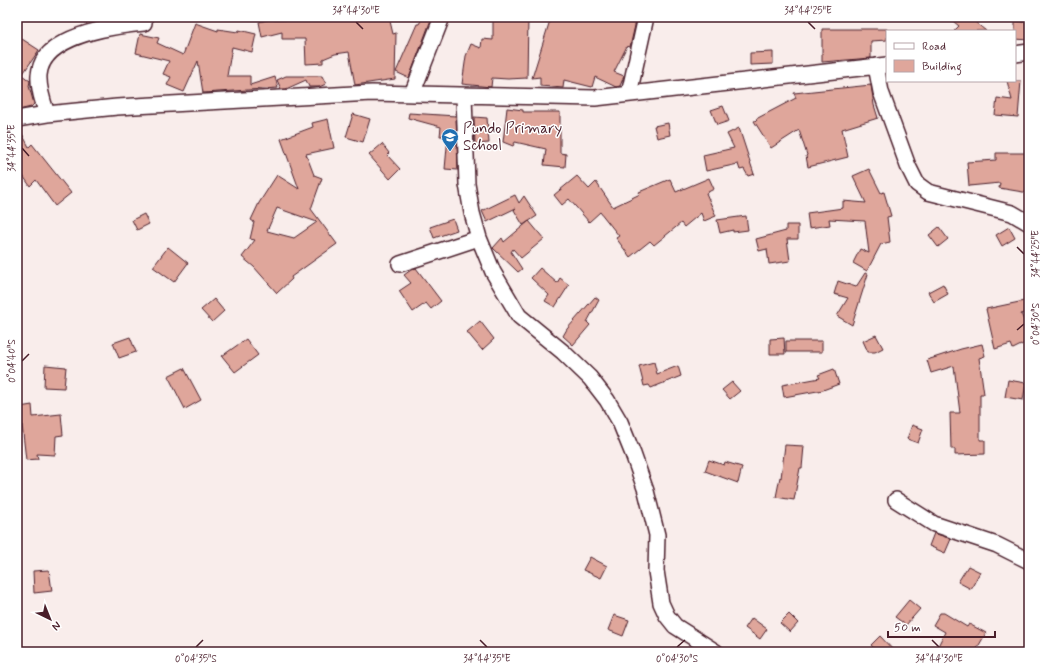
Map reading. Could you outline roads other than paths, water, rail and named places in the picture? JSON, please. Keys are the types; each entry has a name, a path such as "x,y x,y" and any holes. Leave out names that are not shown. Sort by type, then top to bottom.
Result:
{"street":[{"path":"412,94 442,17"},
{"path":"629,94 646,17"},
{"path":"47,114 41,93 39,75 42,62 57,46 79,35 126,24 144,23"},
{"path":"1016,54 1029,52"},
{"path":"17,120 47,114 118,107 372,93 595,98 882,66 881,92 908,166 917,184 928,192 1012,213 1029,223"},
{"path":"464,96 468,184 472,213 479,238 494,272 519,316 563,352 590,378 607,400 633,454 646,491 657,535 656,571 666,616 675,626 716,652"},
{"path":"400,264 479,238"},
{"path":"896,500 934,524 997,545 1029,561"}],"place":[{"name":"Pundo Primary School","path":"450,152"}]}
